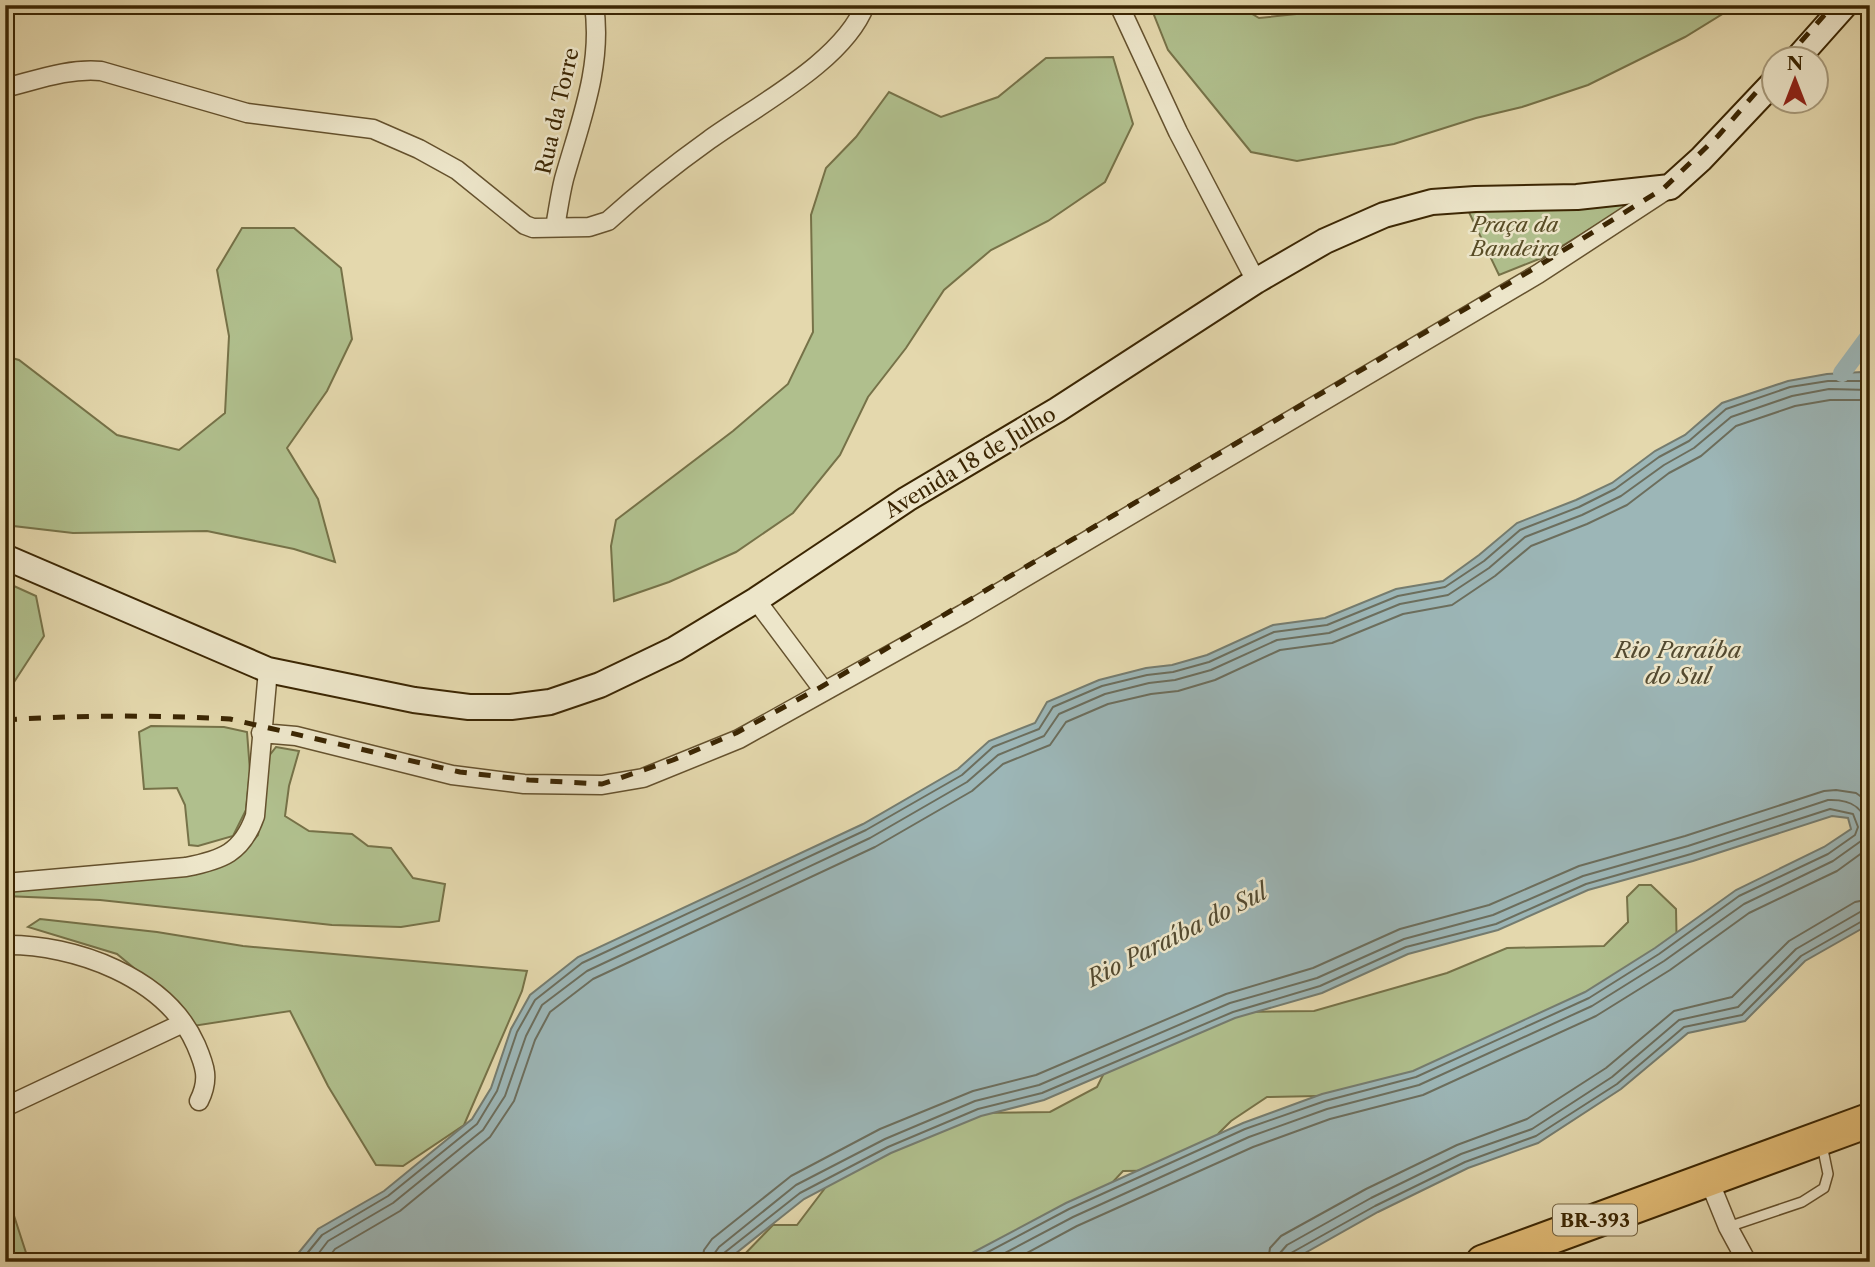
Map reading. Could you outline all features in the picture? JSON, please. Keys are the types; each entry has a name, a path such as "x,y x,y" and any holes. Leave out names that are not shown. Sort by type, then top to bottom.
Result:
{"highway":[{"name":"BR-393","path":"1483,1262 1870,1120"}],"main road":[{"path":"1808,46 1845,5"},
{"path":"1670,187 1701,159 1759,98"},
{"name":"Avenida 18 de Julho","path":"5,557 268,670 414,700 469,707 511,707 550,702 600,685 675,649 756,600 906,499 1057,410 1256,281 1325,241 1384,215 1432,202 1577,197 1670,187"}],"street":[{"name":"Rua da Torre","path":"555,227 563,183 597,55 594,5"},
{"path":"5,88 73,71 101,71 247,113 373,129 419,149 457,170 524,225 533,228 589,227 608,221 708,141 818,64 851,32 864,5"},
{"path":"1119,5 1178,132 1256,281"},
{"path":"261,733 296,736 453,775 524,784 602,785 643,778 739,738 963,614 1538,274 1670,187"},
{"path":"756,600 824,691"},
{"path":"5,883 186,867 212,862 228,854 249,834 255,816 268,670"},
{"path":"5,945 32,944 88,957 136,980 161,998 193,1037 206,1066 207,1079 199,1101"},
{"path":"5,1107 183,1023"},
{"path":"1708,1178 1728,1227 1747,1262"}],"lane":[{"path":"1728,1227 1802,1202 1824,1188 1828,1174 1820,1138"}],"green space":[{"path":"1150,5 1237,5 1259,18 1316,12 1346,5 1737,5 1685,37 1588,85 1394,144 1297,161 1251,152 1168,50"},
{"path":"1113,57 1133,124 1105,182 1048,221 991,250 944,290 906,348 868,397 840,455 793,513 736,552 669,582 614,601 611,546 616,520 733,431 788,384 813,332 811,215 826,168 856,137 889,92 941,117 998,97 1046,58"},
{"name":"Praça da Bandeira","path":"1466,206 1628,206 1544,257 1499,275"},
{"path":"242,228 294,228 341,268 352,339 327,391 287,448 318,499 335,562 294,549 207,531 73,533 5,525 5,356 19,360 117,435 179,450 225,413 229,336 217,270"},
{"path":"5,582 36,596 44,636 5,696"},
{"path":"151,726 224,727 247,732 250,771 246,810 233,836 198,846 189,845 185,805 177,788 144,789 139,732"},
{"path":"276,747 299,751 289,786 285,816 309,831 352,834 368,846 391,848 413,878 445,884 439,921 401,927 332,925 100,900 5,896 5,888 245,849 258,835 269,756"},
{"path":"1639,885 1651,885 1676,909 1677,957 1412,1094 1267,1097 1231,1121 1219,1133 1196,1170 1123,1171 1111,1184 1003,1246 948,1262 737,1262 773,1225 797,1225 844,1163 965,1113 1050,1112 1097,1087 1109,1063 1242,1012 1314,1011 1447,973 1507,948 1604,946 1628,922 1627,897"},
{"path":"40,919 157,932 243,946 527,971 522,991 464,1125 403,1166 376,1165 328,1086 290,1011 193,1026 175,1002 117,954 28,927"},
{"path":"6,1191 29,1262 5,1262"}],"water":[{"name":"Rio Paraíba do Sul","path":"1862,372 1870,375 1870,924 1805,961 1745,1021 1688,1033 1621,1089 1538,1143 1468,1168 1378,1212 1289,1262 955,1262 1066,1203 1243,1123 1322,1094 1413,1071 1585,992 1655,948 1736,890 1824,847 1851,829 1848,818 1832,816 1693,861 1588,890 1498,930 1408,954 1322,993 1235,1018 1044,1100 981,1116 891,1153 804,1199 725,1262 291,1262 318,1229 384,1191 472,1119 491,1088 511,1029 530,995 578,957 863,824 958,769 989,741 1035,723 1047,702 1099,680 1207,655 1273,625 1325,618 1396,589 1443,581 1517,523 1612,483 1655,451 1685,435 1722,403 1788,381 1827,374"}],"waterway":[{"path":"1842,373 1870,335"}],"railway":[{"path":"1797,46 1833,5"},
{"path":"5,720 118,716 230,719 460,772 529,780 602,784 673,760 736,733 821,687 1535,268 1664,188 1718,136 1759,89"}]}
